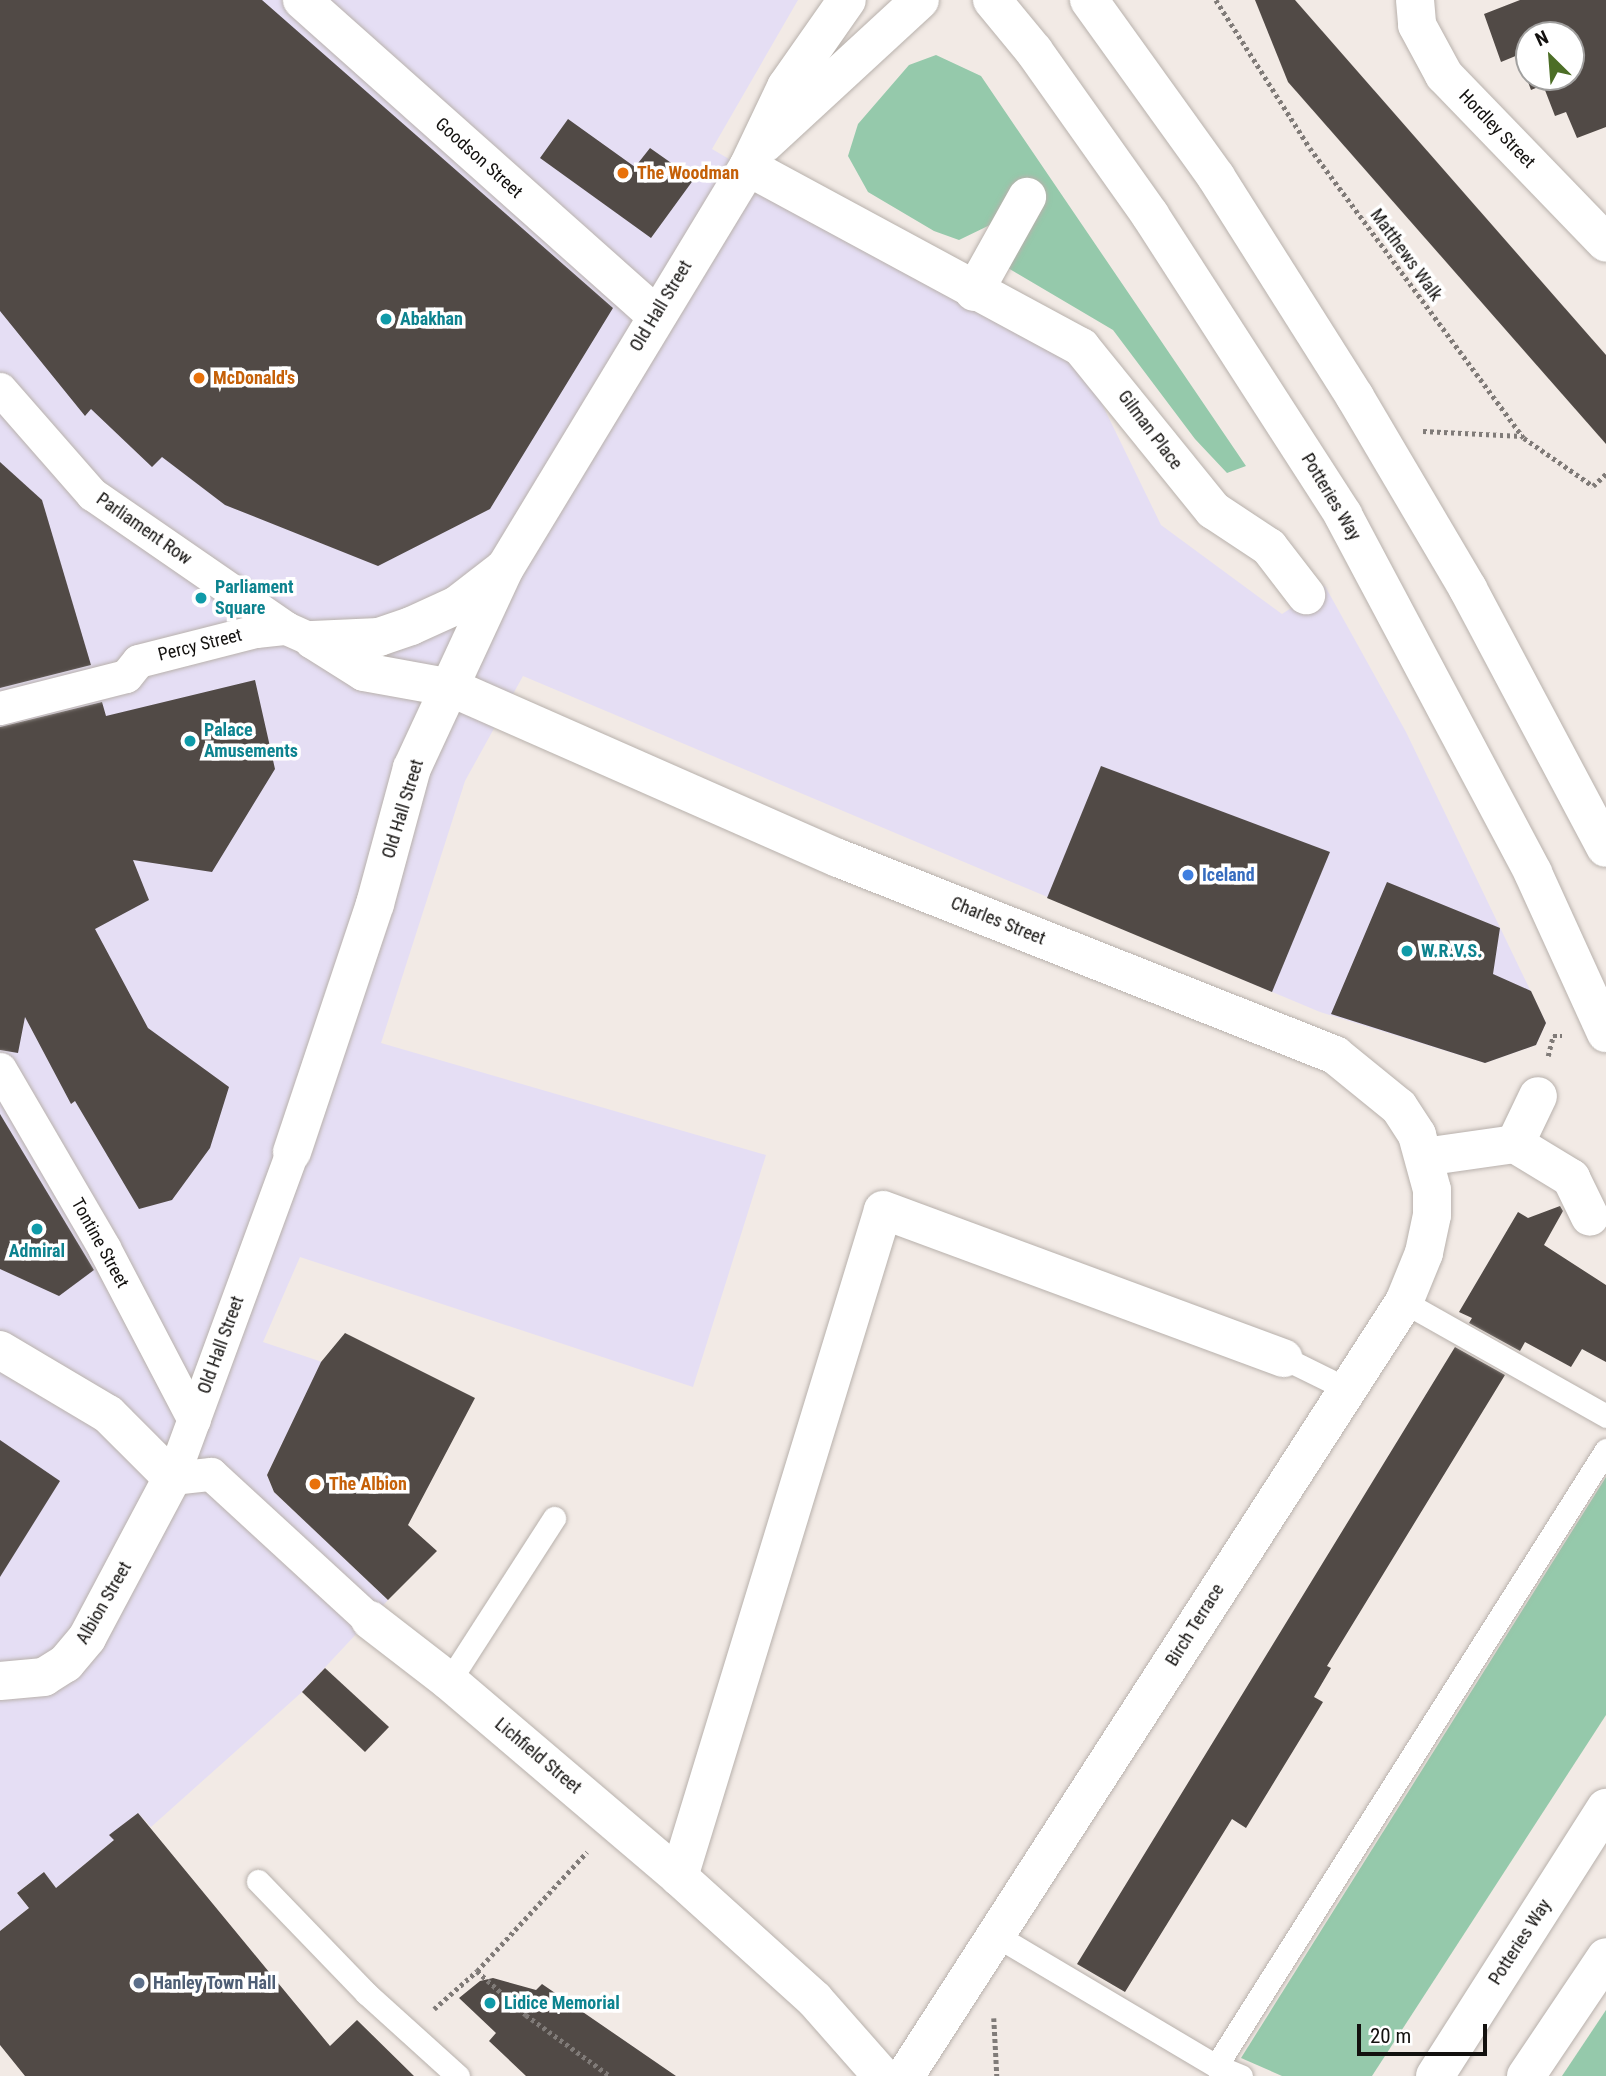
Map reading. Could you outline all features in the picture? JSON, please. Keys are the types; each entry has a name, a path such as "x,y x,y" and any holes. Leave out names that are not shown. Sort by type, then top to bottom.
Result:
{"main road":[{"name":"Goodson Street","path":"302,0 655,315"},
{"name":"Old Hall Street","path":"292,1152 375,904 412,768 452,688 505,568 752,158 786,87 848,0"},
{"name":"Old Hall Street","path":"752,158 920,0"},
{"name":"Potteries Way","path":"992,0 1021,33 1150,215 1343,515 1533,873 1606,1033"},
{"path":"1089,0 1216,177 1354,397 1468,589 1606,848"},
{"name":"Hordley Street","path":"1415,0 1417,24 1444,75 1606,243"},
{"name":"Gilman Place","path":"752,158 974,292 1081,347 1213,510 1269,547 1306,595"},
{"path":"974,292 1027,197"},
{"path":"300,634 379,637 457,605 505,568"},
{"name":"Parliament Row","path":"300,634 365,672 452,688"},
{"name":"Charles Street","path":"452,688 838,858 1335,1055 1399,1107 1424,1157"},
{"path":"1515,1144 1538,1096"},
{"path":"1424,1157 1515,1144 1571,1178 1590,1217"},
{"name":"Birch Terrace","path":"905,2076 1404,1302 1430,1234 1432,1190 1424,1157"},
{"path":"679,1877 883,1210 1284,1358"},
{"path":"0,1350 108,1413 172,1478"},
{"name":"Albion Street","path":"0,1681 44,1676 66,1663 87,1638 172,1478"},
{"name":"Lichfield Street","path":"370,1620 449,1681 679,1877 815,2000 881,2076"},
{"name":"Potteries Way","path":"1435,2076 1606,1808"},
{"path":"1526,2076 1606,1957"}],"street":[{"name":"Parliament Row","path":"0,389 92,494 300,634"},
{"name":"Percy Street","path":"0,708 126,676 138,661 256,631 300,634"},
{"name":"Tontine Street","path":"0,1069 104,1248 194,1420"},
{"name":"Old Hall Street","path":"172,1478 292,1152"},
{"name":"Lichfield Street","path":"172,1478 211,1474 370,1620"}],"lane":[{"path":"1404,1302 1606,1416"},
{"path":"1284,1358 1347,1389"},
{"path":"1216,2066 1606,1450"},
{"path":"449,1681 554,1518"},
{"path":"258,1881 409,2032 458,2076"},
{"path":"997,1936 1216,2066 1241,2076"}],"path":[{"name":"Matthews Walk","path":"1216,0 1310,148 1523,436 1593,486 1606,474"},
{"path":"1413,430 1523,436"},
{"path":"409,2032 477,1971 616,1821"},
{"path":"477,1971 526,2015 610,2076"},
{"path":"994,2010 996,2076"}],"shaded area":[{"path":"0,0 798,0 712,149 1085,369 1161,525 1282,614 1325,586 1406,732 1546,1023 1536,1045 1485,1063 1320,1012 523,676 465,781 381,1043 766,1155 693,1387 300,1257 263,1342 322,1362 267,1475 274,1492 388,1600 302,1692 151,1827 138,1813 110,1835 114,1840 56,1888 44,1872 17,1893 29,1908 0,1931"}],"green space":[{"path":"936,55 981,76 1246,466 1227,473 1195,439 1113,330 1008,268 1021,179 990,225 959,240 934,231 868,192 848,156 858,124 909,65"},
{"path":"1606,1477 1606,1715 1372,2076 1282,2076 1241,2058"},
{"path":"1606,2010 1606,2076 1562,2076"}],"building":[{"path":"0,0 262,0 613,308 490,509 378,566 225,505 162,457 152,467 91,409 85,416 0,311"},
{"path":"1255,0 1295,0 1606,355 1606,444 1288,82"},
{"path":"1520,0 1606,0 1606,127 1577,138 1566,112 1555,116 1545,91 1585,91 1585,21 1515,21 1515,56 1501,62 1484,14"},
{"name":"The Woodman","path":"568,119 635,167 650,148 694,179 651,238 540,158"},
{"path":"0,462 42,500 91,665 0,688"},
{"path":"255,680 275,769 212,872 133,860 149,900 95,929 148,1028 229,1087 210,1148 172,1200 139,1209 75,1101 71,1104 25,1017 18,1053 0,1050 0,727 102,702 106,716"},
{"name":"Iceland","path":"1101,766 1330,852 1272,992 1047,898"},
{"name":"W.R.V.S.","path":"1387,882 1500,928 1493,974 1531,991 1546,1023 1536,1045 1485,1063 1331,1014"},
{"name":"Admiral","path":"0,1114 94,1270 59,1296 0,1269"},
{"path":"1560,1206 1563,1211 1544,1245 1606,1285 1606,1362 1582,1349 1571,1367 1525,1342 1520,1351 1469,1323 1472,1318 1459,1312 1518,1212 1528,1218"},
{"path":"345,1333 475,1398 408,1525 437,1551 388,1600 274,1492 267,1475 321,1362"},
{"path":"1455,1347 1505,1375 1327,1666 1331,1668 1314,1697 1323,1702 1246,1828 1232,1819 1125,1992 1077,1964"},
{"path":"0,1440 60,1481 0,1577"},
{"path":"325,1668 389,1727 365,1752 302,1692"},
{"name":"Hanley Town Hall","path":"138,1813 330,2046 357,2020 414,2076 25,2076 0,2045 0,1931 29,1908 17,1893 44,1872 56,1888 114,1840 109,1835"},
{"path":"493,1978 536,1990 542,1984 676,2076 526,2076 489,2041 496,2033 459,1998 480,1981"}],"place":[{"name":"The Woodman","path":"623,173"},
{"name":"Abakhan","path":"386,319"},
{"name":"McDonald's","path":"199,378"},
{"name":"Parliament Square","path":"201,598"},
{"name":"Palace Amusements","path":"190,741"},
{"name":"Iceland","path":"1188,875"},
{"name":"W.R.V.S.","path":"1407,951"},
{"name":"Admiral","path":"37,1229"},
{"name":"The Albion","path":"315,1484"},
{"name":"Hanley Town Hall","path":"139,1983"},
{"name":"Lidice Memorial","path":"490,2003"}]}
